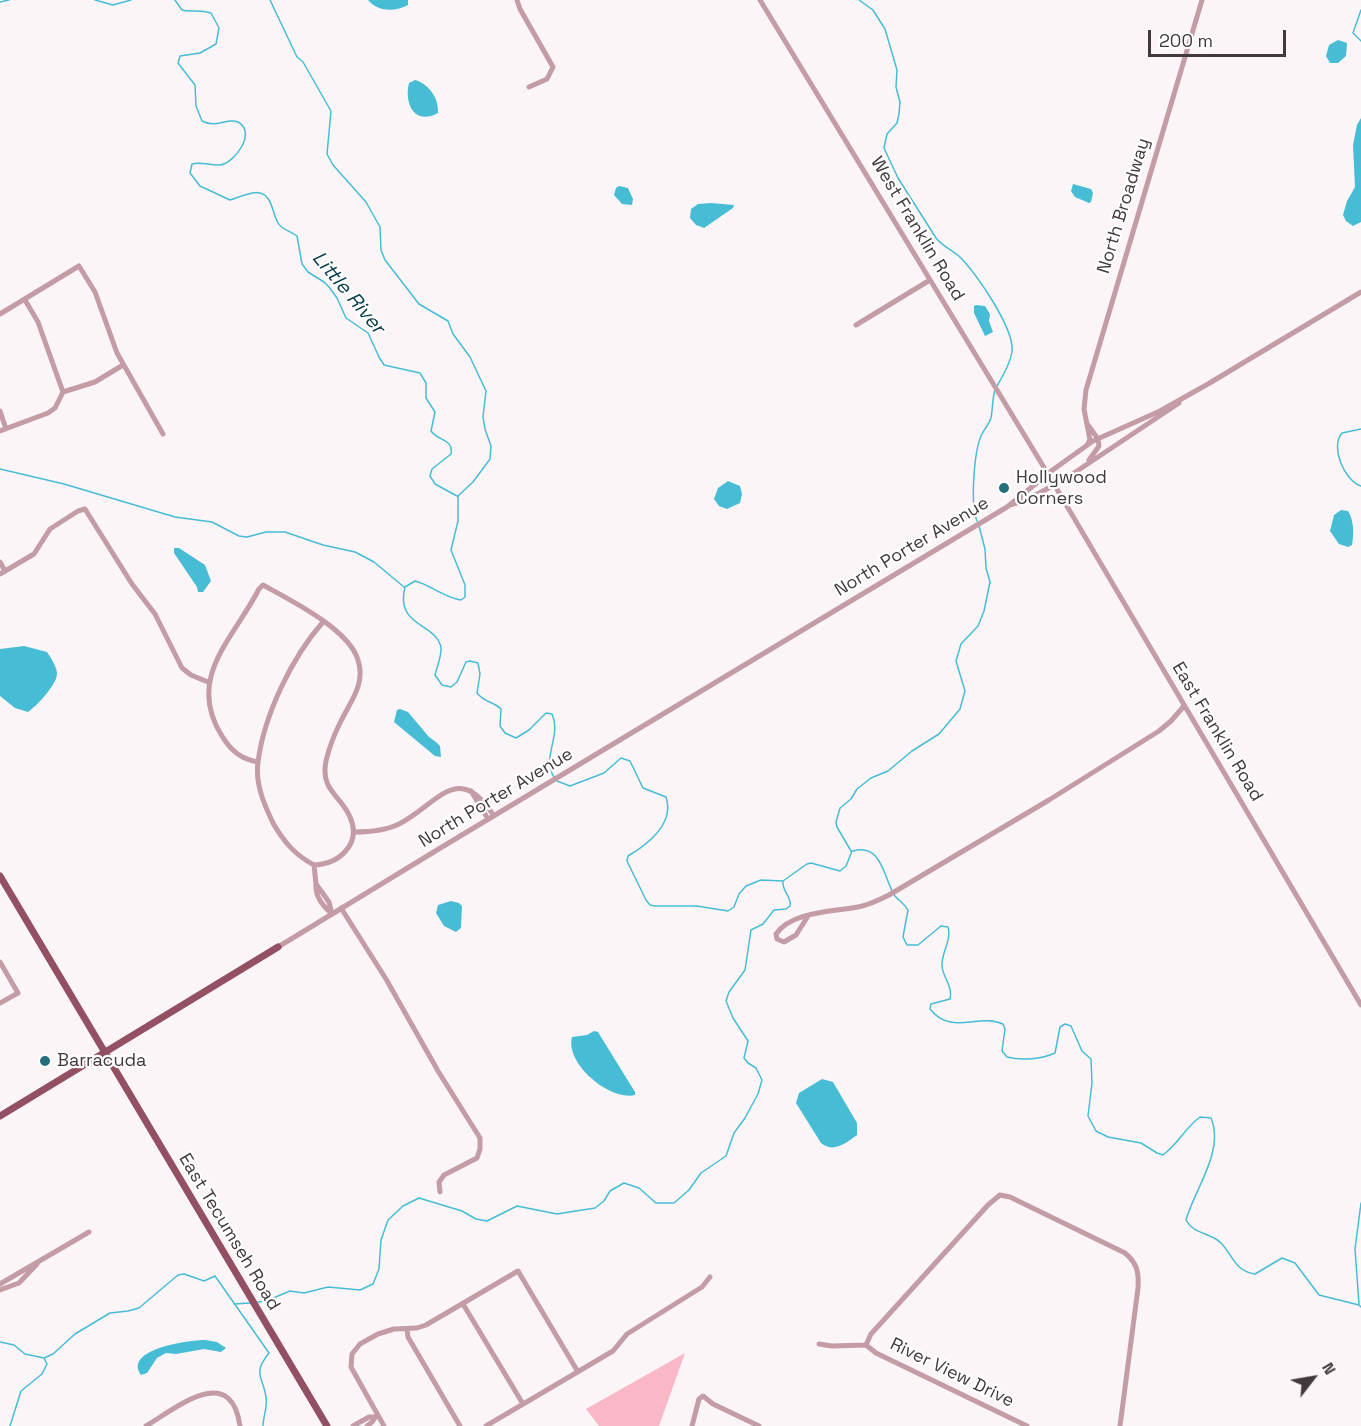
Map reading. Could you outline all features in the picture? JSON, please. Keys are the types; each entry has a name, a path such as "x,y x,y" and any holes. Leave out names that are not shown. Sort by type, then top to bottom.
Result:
{"main road":[{"name":"East Tecumseh Road","path":"0,876 327,1426"},
{"name":"North Porter Avenue","path":"0,1116 278,948"}],"street":[{"path":"518,0 520,9 553,67 547,79 530,87"},
{"name":"West Franklin Road","path":"760,0 1048,474"},
{"name":"North Broadway","path":"1085,447 1090,440 1084,404 1088,380 1202,0"},
{"path":"0,314 79,266 95,292 123,365 163,434"},
{"path":"856,325 930,280"},
{"name":"North Porter Avenue","path":"1007,507 1048,474 1098,439 1160,411 1361,292"},
{"path":"25,300 38,322 63,392"},
{"path":"0,411 3,430 48,412 55,408 63,392 95,382 123,365"},
{"name":"North Porter Avenue","path":"278,948 1007,507 1055,486 1208,384"},
{"path":"1077,471 1097,452 1099,446 1098,439 1086,422"},
{"name":"East Franklin Road","path":"1048,474 1361,1005"},
{"path":"0,562 3,572 34,554 50,529 85,509 132,584 155,614 182,668 191,675 208,682"},
{"path":"258,762 246,760 237,755 220,733 209,707 208,682 236,626 263,585 323,622 348,642 354,650 360,668 356,696 335,734 326,763 325,774 332,794 348,813 354,832 351,844 341,857 326,865 314,865 297,855 278,832 259,787 258,762 275,702 300,655 323,622"},
{"path":"808,916 792,938 784,942 777,939 776,934 784,925 808,916 857,907 889,895 1049,800 1159,731 1184,706"},
{"path":"354,832 384,830 400,824 446,791 461,789 477,793 494,816"},
{"path":"470,790 488,819"},
{"path":"314,865 316,884 329,902 332,914"},
{"path":"341,908 480,1138 477,1158 444,1175 439,1182 441,1192"},
{"path":"0,962 18,993 0,1003"},
{"path":"819,1344 866,1345 878,1325 988,1205 1000,1195 1010,1197 1125,1253 1135,1263 1139,1276 1120,1426"},
{"path":"0,1284 89,1232"},
{"path":"0,1290 19,1283 38,1263"},
{"path":"384,1426 376,1416 351,1367 352,1354 360,1344 378,1334 394,1329 426,1325 518,1270 578,1372"},
{"path":"486,1426 613,1351 627,1334 702,1287 710,1277"},
{"path":"463,1304 523,1404"},
{"path":"407,1329 408,1337 460,1426"},
{"name":"River View Drive","path":"866,1345 876,1353 1027,1426"},
{"path":"146,1426 192,1399 209,1392 218,1393 229,1401 237,1414 240,1426"},
{"path":"692,1426 701,1397 706,1397 712,1404 759,1426"},
{"path":"353,1426 369,1417 376,1416"},
{"path":"367,1426 376,1416"}],"shaded area":[{"path":"685,1353 659,1426 599,1426 586,1409"}],"water":[{"path":"368,0 408,0 408,5 387,10 377,7"},
{"path":"1338,40 1347,43 1346,56 1338,63 1330,63 1326,56 1329,45"},
{"path":"415,80 432,92 437,102 438,113 423,117 413,110 408,91 409,83"},
{"path":"1361,118 1361,222 1353,226 1346,221 1343,215 1347,201 1355,187 1353,145 1357,125"},
{"path":"1073,184 1091,189 1093,193 1091,202 1075,197 1071,191"},
{"path":"619,186 628,188 633,199 632,205 622,204 614,195"},
{"path":"698,204 734,205 704,228 696,225 690,218 691,209"},
{"path":"976,305 985,306 990,314 989,321 993,332 985,336 974,313"},
{"path":"728,481 740,486 742,494 740,503 727,509 719,506 714,499 718,488"},
{"path":"1341,510 1348,511 1352,523 1352,545 1348,547 1339,544 1330,531 1334,515"},
{"path":"174,548 179,548 205,565 211,581 203,592 198,592 174,553"},
{"path":"24,646 47,652 57,674 46,694 28,712 15,708 0,696 0,649"},
{"path":"397,710 408,712 429,737 440,746 441,757 435,756 394,722"},
{"path":"451,901 462,906 461,928 456,932 444,926 436,913 438,905"},
{"path":"594,1031 598,1032 635,1095 614,1092 602,1086 582,1069 575,1058 572,1037 587,1035"},
{"path":"822,1079 833,1082 857,1123 857,1135 844,1144 834,1147 821,1143 796,1103 799,1093"},
{"path":"205,1340 217,1342 226,1348 221,1352 204,1349 176,1354 166,1353 157,1358 147,1373 141,1375 138,1366 141,1359 149,1352 173,1344"}],"waterway":[{"name":"Little River","path":"0,2 9,0"},
{"name":"Little River","path":"95,0 113,5 131,0"},
{"name":"Little River","path":"175,0 182,10 211,13 219,28 216,44 200,53 180,56 178,63 195,85 196,106 202,121 212,124 238,122 245,133 242,146 232,159 220,165 192,164 190,173 200,186 230,200 251,193 261,193 265,196 280,225 297,236 302,264 308,272 329,287 346,318 368,333 384,365 420,373 426,383 426,398 435,412 431,431 448,443 451,449 451,454 432,469 430,476 435,484 457,496"},
{"path":"270,0 297,57 303,62 331,111 327,154 333,165 366,202 380,227 381,250 385,260 419,304 448,321 453,334 470,357 486,391 483,417 491,446 490,459 473,482 458,496"},
{"path":"859,0 873,10 885,29 897,70 899,114 897,123 887,134 884,148 898,178 936,238 968,266 994,303 1008,330 1012,352 997,386"},
{"path":"1361,10 1353,33 1361,41"},
{"path":"977,521 973,490 975,464 979,441 991,418 995,390"},
{"path":"1361,429 1342,433 1338,446 1338,454 1344,470 1355,483 1361,486"},
{"path":"0,469 64,484 175,517 212,522 239,536 285,532 323,545 355,552 374,562 404,587"},
{"name":"Little River","path":"458,496 458,521 451,550 465,585 465,597 461,600 415,581 405,587 403,600 406,610 410,617 437,639 441,647 435,675 442,685 451,687 457,682 466,662 478,663 480,674 477,693 501,709 500,726 505,733 516,738 529,730 546,713 552,714 555,730 550,763 554,777"},
{"path":"851,851 837,827 840,808 851,799 857,789 871,778 888,771 912,751 939,734 960,709 965,691 956,661 961,644 978,626 984,611 990,582 979,526"},
{"name":"Little River","path":"557,781 570,786 604,773 621,758 630,761 643,788 666,797 668,807 663,824 644,846 628,856 627,861 650,905 697,906 728,911 734,907 739,894 746,886 761,880 783,881 811,863 840,871 846,866 852,851"},
{"name":"Little River","path":"853,851 863,850 877,857 895,896 908,910 903,937 907,945 918,945 941,926 948,927 949,937 942,966 951,994 950,999 931,1004 930,1009 938,1017 956,1023 994,1021 1003,1024 1005,1029 1002,1051 1007,1057 1019,1059 1038,1058 1055,1053 1060,1027 1065,1024 1071,1026 1082,1051 1091,1059 1092,1083 1088,1116 1096,1131 1108,1137 1141,1143 1163,1155 1200,1117 1211,1118 1214,1144 1207,1170 1186,1220 1189,1225 1217,1239 1243,1270 1255,1274 1282,1258 1295,1263 1319,1295 1361,1307"},
{"path":"258,1302 290,1291 304,1293 328,1287 360,1290 373,1284 379,1269 381,1240 388,1220 403,1206 419,1198 487,1221 517,1206 557,1214 595,1208 604,1201 610,1191 624,1183 639,1188 656,1203 674,1203 689,1190 701,1173 726,1156 734,1133 758,1094 762,1080 756,1068 744,1058 748,1041 733,1018 726,1001 729,992 745,970 751,930 763,924 774,910 786,909 790,906 783,882"},
{"path":"1359,1304 1355,1249 1361,1203"},
{"path":"0,1342 14,1345 25,1354 44,1358 53,1354 75,1334 110,1313 139,1308 178,1275 184,1274 204,1281 215,1276 269,1353 260,1371 266,1400 263,1426"},
{"path":"234,1304 250,1303"},
{"path":"10,1426 21,1391 42,1374 47,1364 44,1358"}],"place":[{"name":"Hollywood Corners","path":"1004,488"},
{"name":"Barracuda","path":"45,1061"}]}
